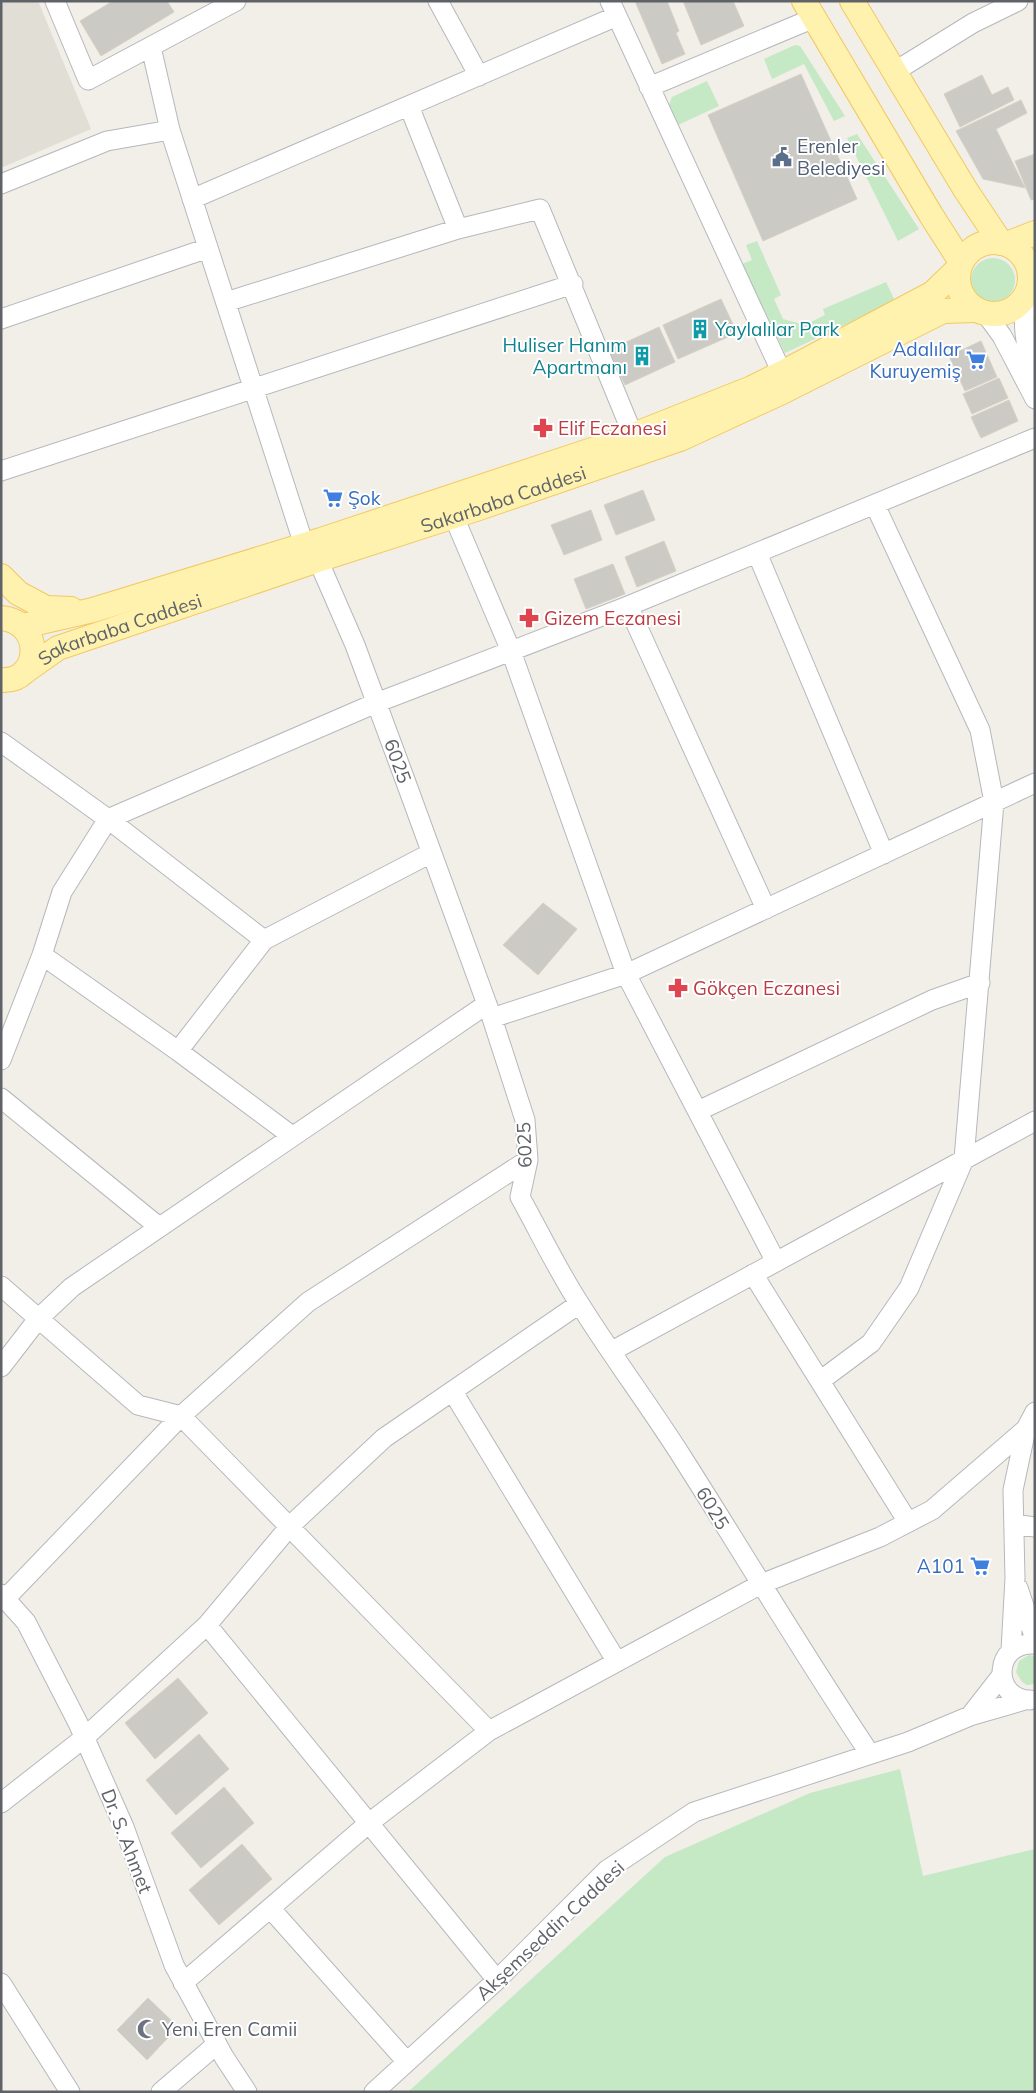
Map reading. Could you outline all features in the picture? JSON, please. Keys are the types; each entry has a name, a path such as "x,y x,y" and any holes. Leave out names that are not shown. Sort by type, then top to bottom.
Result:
{"main road":[{"path":"852,1 965,189 1004,244"},
{"path":"809,9 960,265"},
{"path":"1004,244 1035,233"},
{"path":"989,242 1004,244 1018,251 1025,260 1030,272 1030,286 1019,305 1010,312 998,315 981,312 966,302 960,292 958,280 960,265 968,252 978,246 989,242"},
{"name":"Sakarbaba Caddesi","path":"1,698 13,677 58,648 633,435 752,388 933,293 960,265"},
{"name":"Sakarbaba Caddesi","path":"9,617 93,610 454,516 680,438 782,392 943,311 981,312"},
{"path":"1,576 18,593 46,608 93,610"},
{"path":"9,617 29,634 32,644 30,664 13,677"}],"street":[{"path":"55,1 88,80 236,1"},
{"path":"438,1 479,76"},
{"path":"894,72 973,23 1018,1"},
{"path":"192,199 479,76 613,9 782,373"},
{"path":"649,86 809,9"},
{"name":"6025","path":"151,47 170,130 253,388 311,553 355,645 489,1011 525,1120 528,1160 520,1198 579,1304 682,1457 788,1624 827,1690 870,1754"},
{"path":"409,106 458,229"},
{"path":"1,184 107,141 170,130"},
{"path":"226,302 458,229 540,209 633,435"},
{"path":"1,319 208,248"},
{"path":"1,471 572,284"},
{"path":"1030,286 1023,316 1024,334 1035,374"},
{"path":"981,312 1002,336 1035,399"},
{"path":"1,1060 42,955 62,892 108,819 376,703 628,606 1035,438"},
{"path":"820,1382 871,1343 909,1288 964,1159 994,802 980,730 875,505"},
{"path":"454,516 511,651 626,974 776,1262"},
{"path":"757,553 884,854"},
{"path":"628,606 766,909"},
{"path":"1,742 108,819 264,940"},
{"path":"1,1367 38,1319 72,1287 292,1136 489,1011 626,974 1035,783"},
{"path":"178,1051 264,940 432,853"},
{"path":"42,955 178,1051 292,1136"},
{"path":"698,1111 932,1000 980,983"},
{"path":"1,1098 159,1227"},
{"path":"612,1351 1035,1121"},
{"path":"3,1597 181,1416 308,1302 528,1160"},
{"path":"753,1274 908,1522"},
{"path":"1,1286 138,1405 181,1416 489,1731"},
{"path":"1,1803 84,1738 207,1625 290,1526 384,1438 579,1304"},
{"path":"453,1392 617,1662"},
{"path":"1030,1700 1009,1691 1002,1674 1002,1666 1011,1650 1014,1578 1013,1490 1026,1429 1035,1412"},
{"path":"183,1983 369,1823 489,1731 761,1584 880,1537 932,1510 1026,1429"},
{"path":"1014,1524 1035,1527"},
{"path":"1014,1578 1035,1639"},
{"name":"Dr. S. Ahmet","path":"3,1597 26,1622 84,1738 124,1827 174,1966 217,2044 247,2092"},
{"path":"207,1625 497,1980"},
{"path":"1011,1650 1019,1646 1035,1644"},
{"path":"970,1716 1002,1674"},
{"name":"Akşemseddin Caddesi","path":"374,2092 497,1980 607,1870 694,1812 908,1742 970,1716 1030,1700"},
{"path":"270,1908 407,2062"},
{"path":"1,1983 70,2092"},
{"path":"161,2092 217,2044"}],"shaded area":[{"path":"1,1 38,1 91,129 1,168"}],"green space":[{"path":"795,45 800,46 845,116 834,121 804,64 772,79 764,59"},
{"path":"707,81 719,106 678,125 669,105 672,97"},
{"path":"857,134 919,229 898,241 847,138"},
{"path":"757,241 781,295 774,299 783,319 805,325 825,315 823,309 886,282 895,301 785,353 742,264 752,260 746,245"},
{"path":"989,258 997,258 1009,264 1015,280 1009,296 997,302 989,302 977,296 971,284 971,276 977,264"},
{"path":"1029,1655 1035,1656 1035,1684 1027,1685 1022,1682 1016,1672 1019,1661"},
{"path":"900,1769 923,1876 1035,1849 1035,2092 408,2092 665,1857 810,1793"}],"building":[{"path":"113,1 167,1 174,12 101,56 80,21"},
{"path":"635,1 667,1 679,31 676,33 685,54 662,64"},
{"path":"683,1 733,1 744,26 701,45"},
{"name":"Erenler Belediyesi","path":"801,74 857,199 763,241 708,115"},
{"path":"982,75 992,95 1008,87 1014,100 960,127 944,94"},
{"path":"1021,100 1027,113 996,129 1025,188 983,179 956,131"},
{"path":"1035,154 1035,199 1031,200 1015,161"},
{"name":"Yaylalılar Park","path":"721,299 737,333 678,359 663,325"},
{"name":"Huliser Hanım Apartmanı","path":"659,327 675,362 625,385 609,350"},
{"path":"981,341 997,377 965,391 949,356"},
{"path":"999,378 1008,398 972,414 963,394"},
{"path":"1009,400 1018,421 981,438 971,417"},
{"path":"643,490 655,520 616,535 604,505"},
{"path":"591,510 602,540 564,555 551,525"},
{"path":"664,541 676,571 637,587 625,557"},
{"path":"613,564 625,594 586,609 574,579"},
{"path":"543,903 577,929 538,975 503,945"},
{"path":"178,1678 208,1713 155,1759 125,1723"},
{"path":"199,1734 229,1769 176,1815 146,1780"},
{"path":"224,1787 254,1823 201,1868 171,1833"},
{"path":"242,1844 272,1879 219,1925 189,1890"},
{"name":"Yeni Eren Camii","path":"148,1998 178,2027 147,2060 117,2030"}],"place":[{"name":"Erenler Belediyesi","path":"782,157"},
{"name":"Yaylalılar Park","path":"700,329"},
{"name":"Huliser Hanım Apartmanı","path":"642,356"},
{"name":"Adalılar Kuruyemiş","path":"976,360"},
{"name":"Elif Eczanesi","path":"543,428"},
{"name":"Şok","path":"333,498"},
{"name":"Gizem Eczanesi","path":"529,618"},
{"name":"Gökçen Eczanesi","path":"678,988"},
{"name":"A101","path":"980,1566"},
{"name":"Yeni Eren Camii","path":"147,2029"}]}
